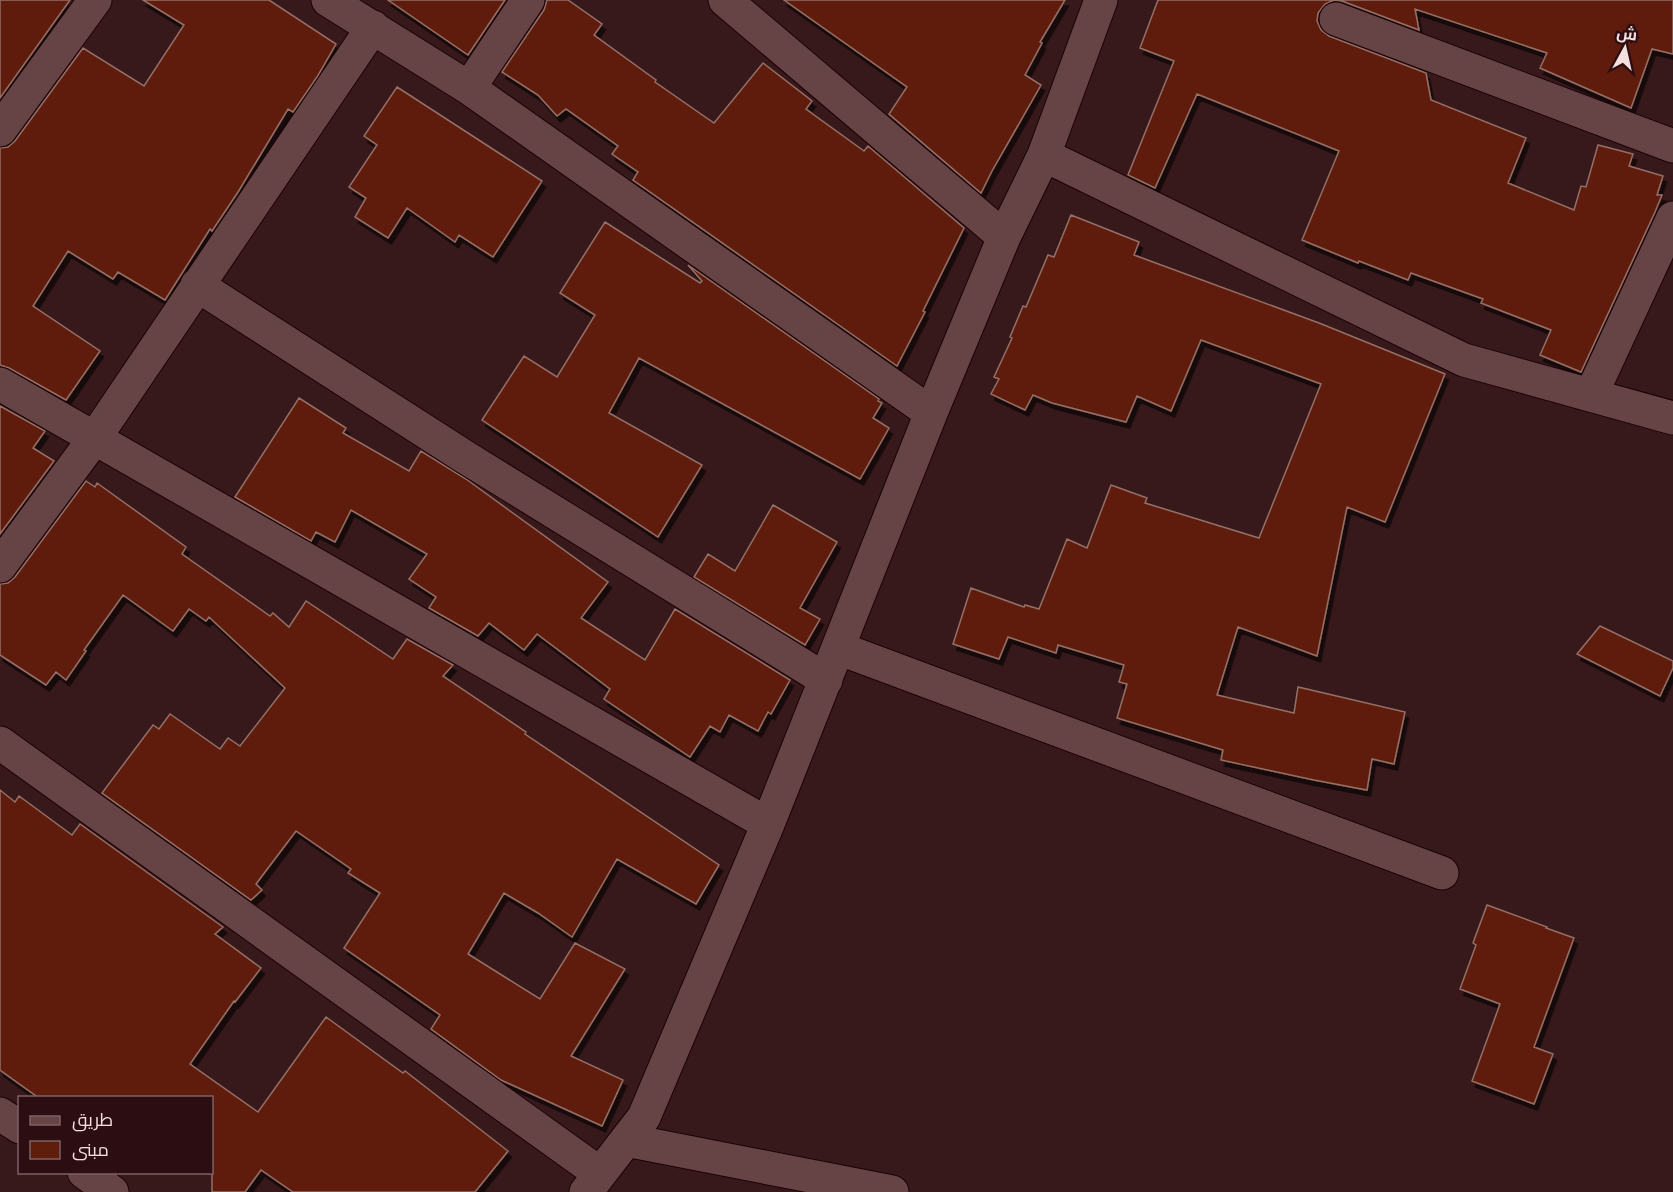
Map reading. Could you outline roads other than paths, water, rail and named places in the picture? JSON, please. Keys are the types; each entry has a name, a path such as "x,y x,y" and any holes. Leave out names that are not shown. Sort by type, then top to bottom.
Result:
{"street":[{"path":"0,129 95,0"},
{"path":"328,0 469,88 931,413"},
{"path":"469,88 528,0"},
{"path":"724,0 1004,237"},
{"path":"0,743 593,1183 644,1116 768,824 931,413 1004,237 1044,156 1101,0"},
{"path":"1336,19 1673,146"},
{"path":"0,566 94,439 373,27"},
{"path":"1044,156 1464,360 1673,418"},
{"path":"1591,395 1673,218"},
{"path":"197,285 465,457 826,680"},
{"path":"0,384 768,824"},
{"path":"838,648 1442,873"},
{"path":"0,1114 18,1126"},
{"path":"626,1140 892,1192"},
{"path":"85,1174 112,1192"}]}
